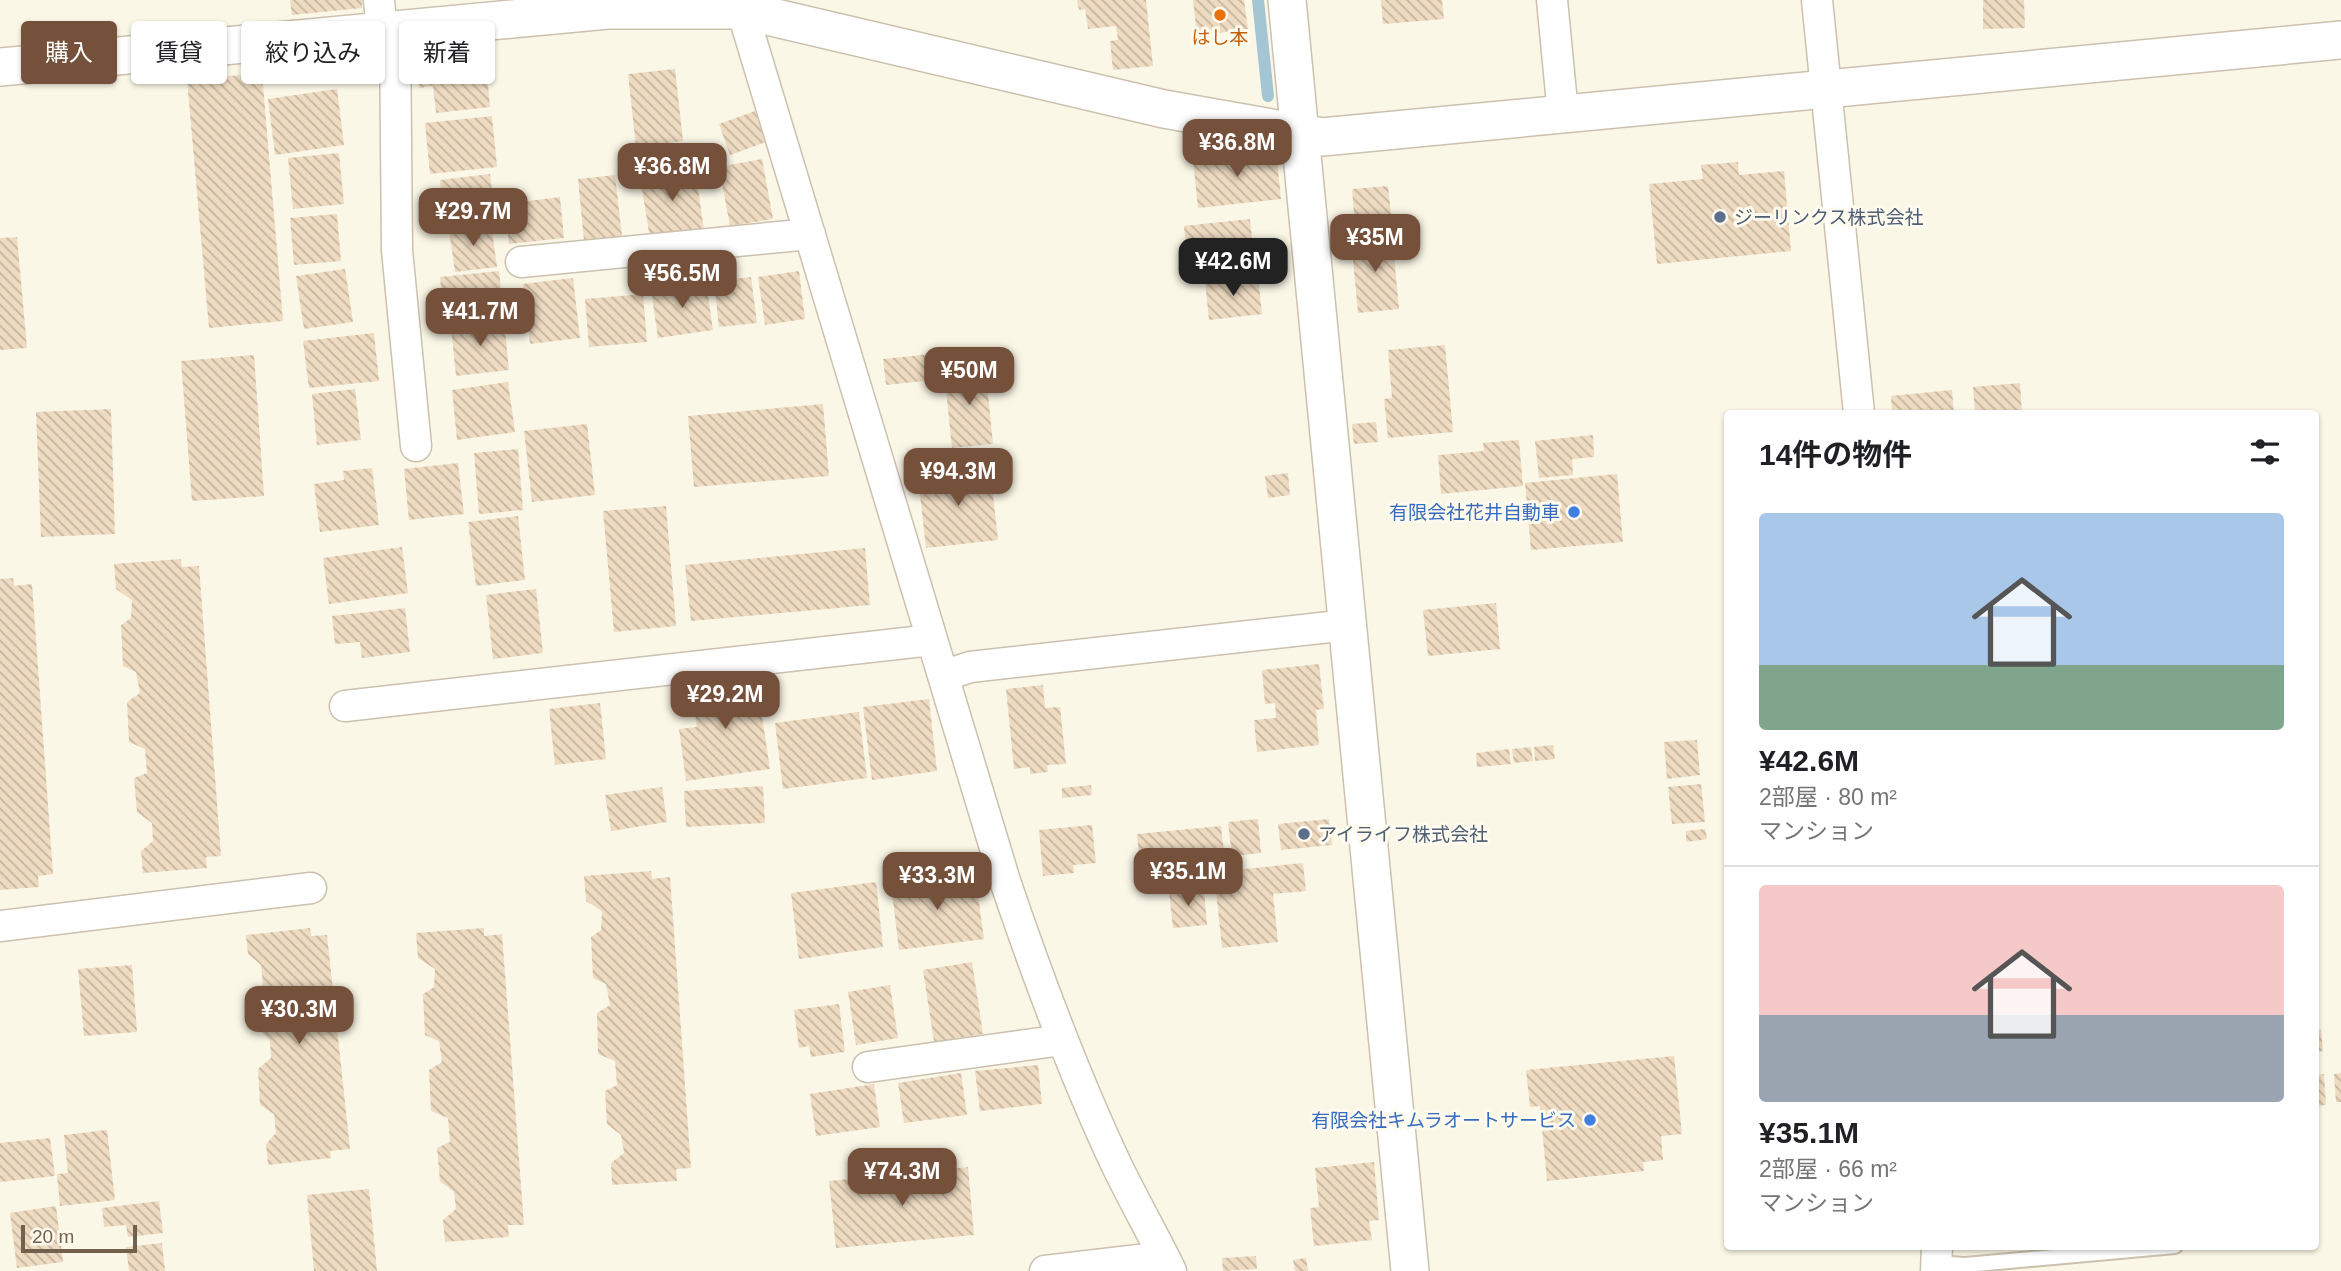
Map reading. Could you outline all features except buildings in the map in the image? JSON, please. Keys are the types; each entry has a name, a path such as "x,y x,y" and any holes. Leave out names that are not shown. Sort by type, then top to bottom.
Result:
{"street":[{"path":"1287,0 1410,1271"},
{"path":"1552,0 1563,114"},
{"path":"1817,0 1858,410"},
{"path":"741,5 1005,881 1062,1040 1118,1166 1168,1264 1045,1271"},
{"path":"416,446 397,250 385,21 741,5 1164,109 1322,137 2341,40"},
{"path":"0,68 241,39"},
{"path":"521,262 810,234"},
{"path":"943,676 970,667 1348,625"},
{"path":"345,706 932,640"},
{"path":"0,926 311,888"},
{"path":"868,1068 1062,1040"}],"lane":[{"path":"1936,1260 1965,1265 2131,1250"}],"waterway":[{"path":"1258,0 1268,96"}],"place":[{"name":"はし本","path":"1220,15"},
{"name":"ジーリンクス株式会社","path":"1720,217"},
{"name":"有限会社花井自動車","path":"1574,512"},
{"name":"アイライフ株式会社","path":"1304,834"},
{"name":"有限会社キムラオートサービス","path":"1590,1120"}]}
